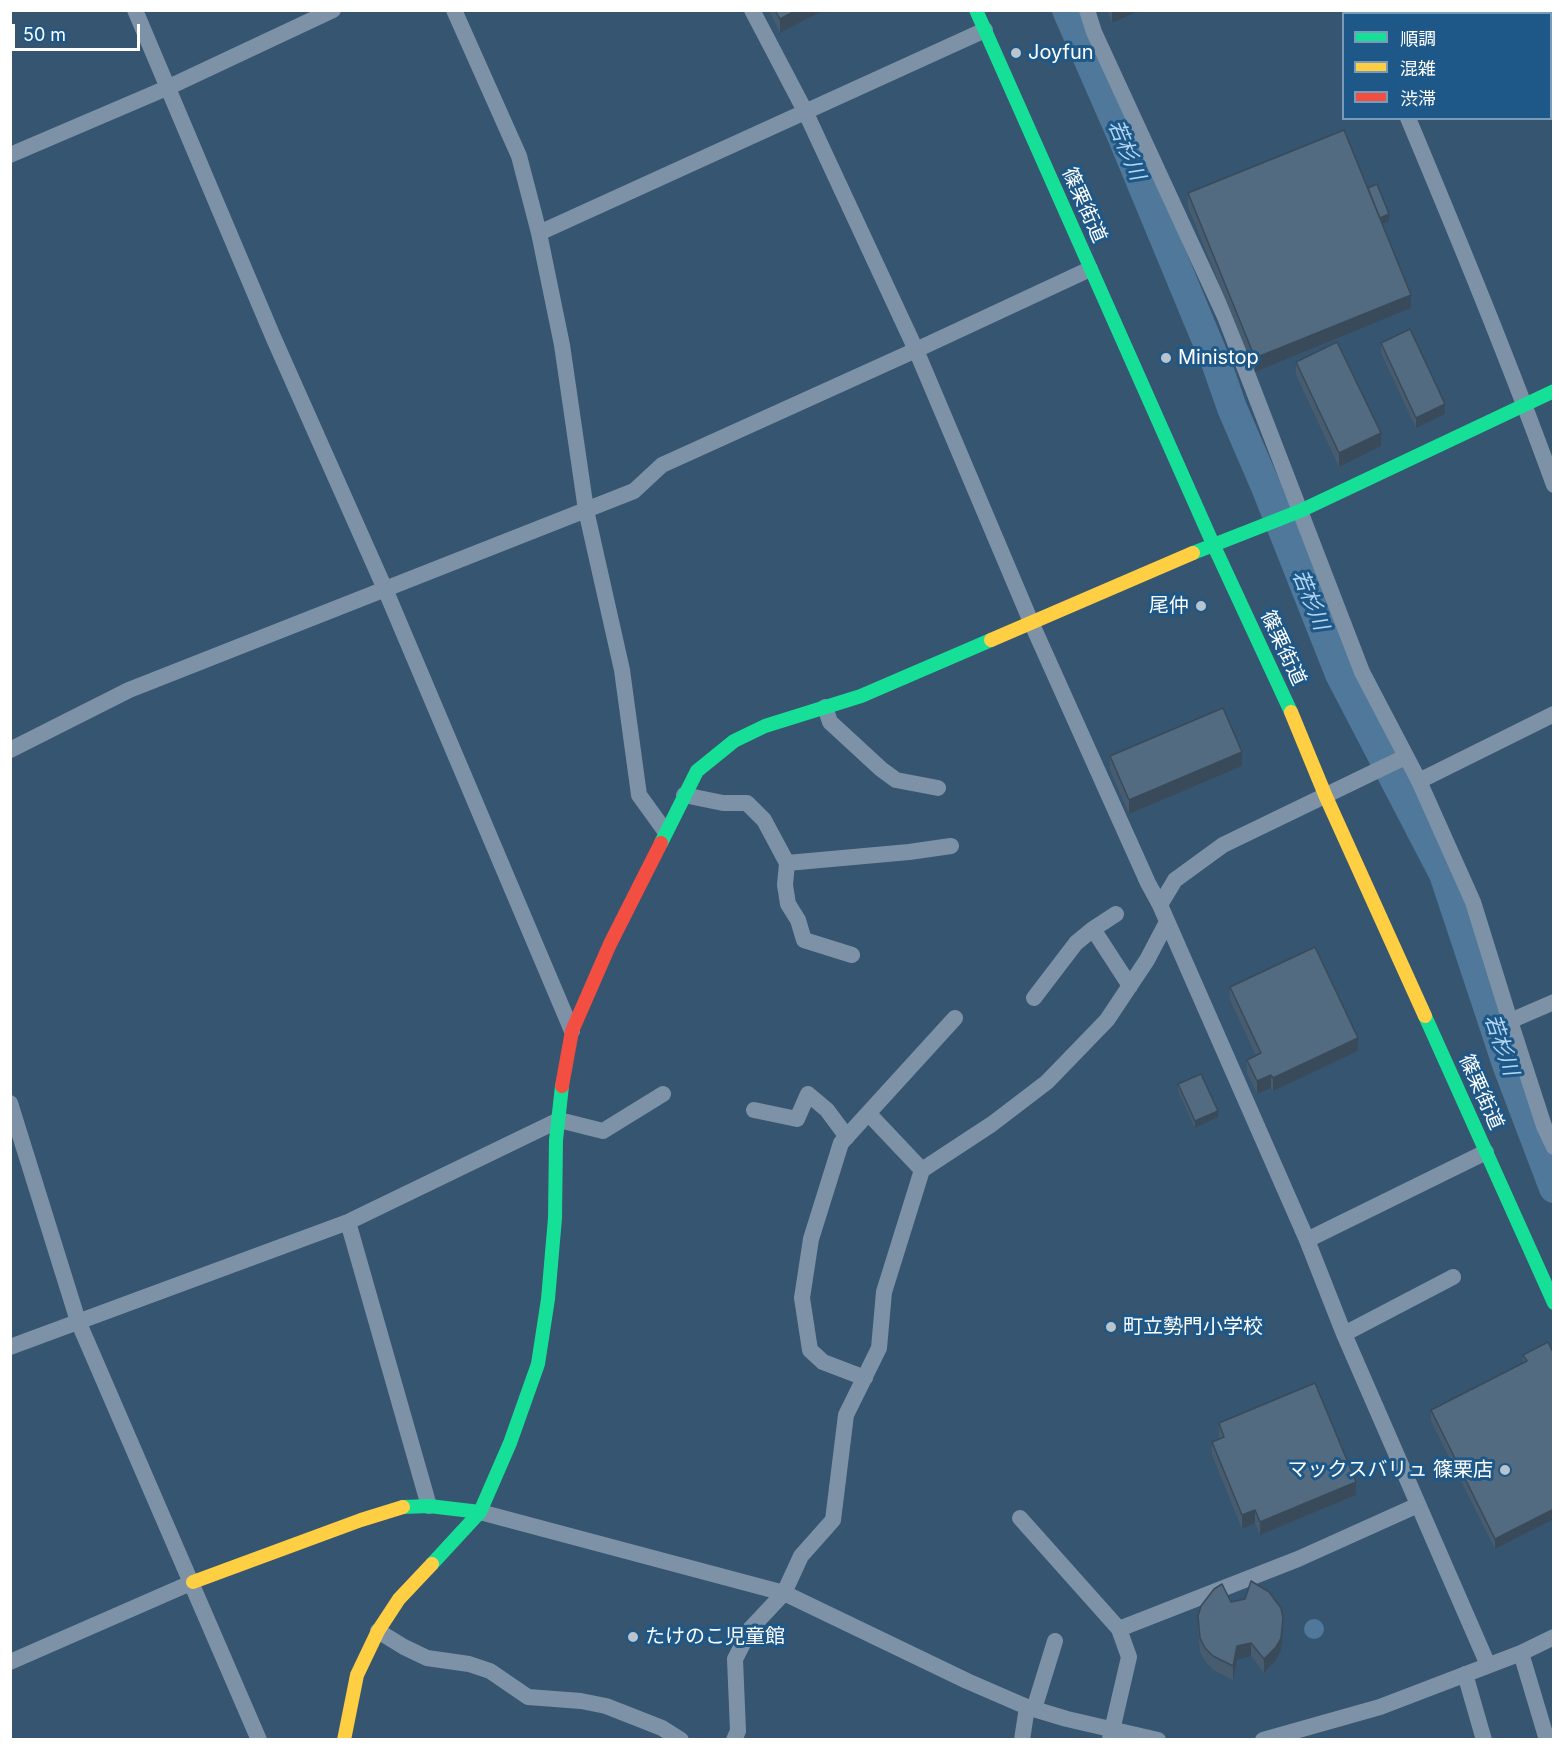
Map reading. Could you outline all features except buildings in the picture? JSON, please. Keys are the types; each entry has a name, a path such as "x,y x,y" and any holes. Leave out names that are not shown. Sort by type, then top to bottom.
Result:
{"street":[{"path":"135,10 274,339 385,589 572,1031"},
{"path":"10,155 169,87 333,10"},
{"path":"454,10 519,156 539,233 562,345 586,510 622,670 639,795 665,831"},
{"path":"752,10 805,111 916,350 1031,622 1160,905 1307,1240 1344,1334 1488,1665"},
{"name":"篠栗街道","path":"976,10 1554,1303"},
{"path":"1087,10 1094,32 1226,319 1362,672 1419,782 1473,902 1544,1126 1554,1148"},
{"path":"539,233 985,30"},
{"path":"1409,120 1524,404 1554,485"},
{"path":"10,750 129,690 634,491 662,465 1090,268"},
{"path":"344,1740 357,1675 378,1631 399,1599 480,1512 510,1443 538,1364 548,1299 555,1218 556,1140 572,1031 610,944 697,771 734,741 765,726 861,696 1213,544 1300,511 1524,404 1554,392"},
{"path":"825,707 830,722 896,780 938,788"},
{"path":"1419,782 1554,714"},
{"path":"1160,905 1175,880 1223,845 1405,758"},
{"path":"684,795 723,803 747,803 764,820 787,863 785,885 788,904 798,920 804,940 852,955"},
{"path":"787,863 951,846"},
{"path":"1034,998 1076,943 1116,914"},
{"path":"734,1740 738,1731 735,1659 751,1628 784,1593 801,1556 833,1520 846,1415 879,1348 884,1292 922,1170 992,1124 1047,1082 1107,1020 1147,960 1167,922"},
{"path":"1093,929 1130,987"},
{"path":"1510,1021 1554,1002"},
{"path":"864,1378 822,1362 810,1350 802,1298 811,1239 842,1143 955,1018"},
{"path":"10,1347 348,1222 559,1120 603,1131 663,1094"},
{"path":"754,1110 797,1119 808,1094 827,1110 847,1137"},
{"path":"10,1103 78,1321 260,1740"},
{"path":"869,1114 922,1170"},
{"path":"1307,1240 1486,1152"},
{"path":"348,1222 429,1506"},
{"path":"1344,1334 1453,1277"},
{"path":"1119,1629 1298,1559 1418,1505"},
{"path":"10,1662 193,1582 361,1520 405,1507 429,1506 480,1512 784,1593 967,1682 1031,1708 1110,1734 1158,1740"},
{"path":"1020,1518 1119,1629 1129,1657 1110,1734"},
{"path":"378,1631 427,1658 469,1664 489,1671 528,1696 606,1706 662,1728 681,1740"},
{"path":"1263,1740 1380,1707 1521,1653 1554,1637"},
{"path":"1022,1740 1055,1641"},
{"path":"1521,1653 1547,1740"},
{"path":"1465,1674 1484,1740"}],"water":[{"path":"1314,1619 1321,1622 1324,1629 1321,1636 1314,1639 1307,1636 1304,1629 1307,1622"}],"waterway":[{"name":"若杉川","path":"1067,10 1217,365 1232,408 1340,674 1444,874 1508,1067 1554,1188"}],"railway":[{"path":"1552,50 1554,55"}],"traffic: fast":[{"path":"976,10 1213,544 1291,712"},
{"path":"1193,553 1300,511 1554,391"},
{"path":"661,843 697,771 734,741 765,726 861,696 991,640"},
{"path":"1425,1016 1554,1303"},
{"path":"432,1564 480,1512 510,1443 538,1364 548,1299 555,1218 556,1140 562,1086"},
{"path":"403,1507 429,1506 480,1512"}],"traffic: slow":[{"path":"991,640 1193,553"},
{"path":"1291,712 1326,797 1425,1016"},
{"path":"193,1582 361,1520 403,1507"},
{"path":"344,1740 357,1675 378,1631 399,1599 432,1564"}],"traffic: jam":[{"path":"562,1086 572,1031 610,944 661,843"}],"place":[{"name":"Joyfun","path":"1016,53"},
{"name":"Ministop","path":"1166,358"},
{"name":"尾仲","path":"1201,606"},
{"name":"町立勢門小学校","path":"1111,1327"},
{"name":"マックスバリュ 篠栗店","path":"1505,1470"},
{"name":"たけのこ児童館","path":"633,1637"}]}
